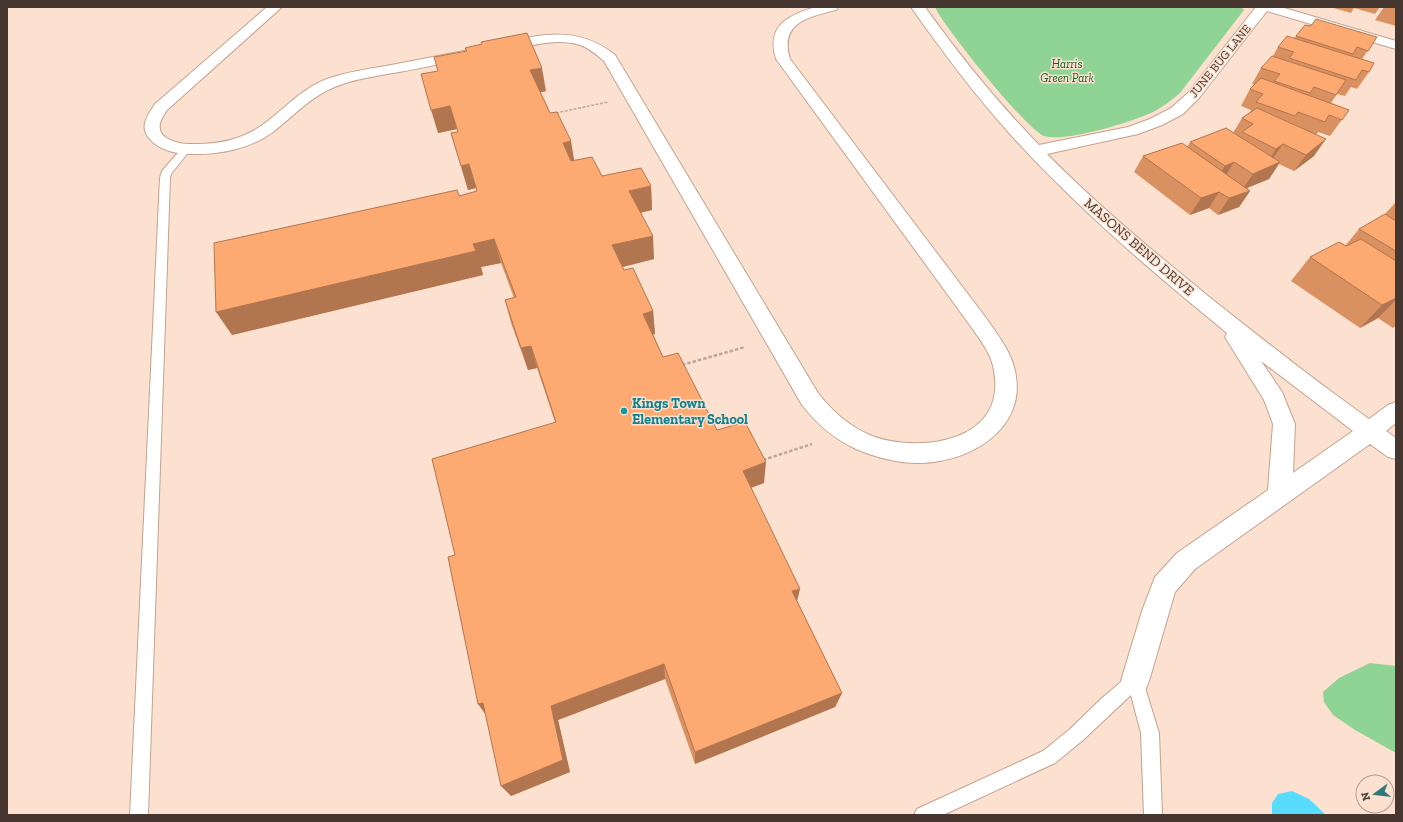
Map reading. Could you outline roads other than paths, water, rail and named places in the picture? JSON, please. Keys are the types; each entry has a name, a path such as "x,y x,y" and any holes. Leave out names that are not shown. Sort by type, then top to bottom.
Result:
{"street":[{"path":"274,7 179,90 161,108 153,118 151,126 154,135 161,142 174,147 186,149 236,144 253,137 266,129 302,98 317,89 358,75 560,38 581,40 593,44 603,50 610,58 810,399 819,411 834,426 874,446 900,452 923,453 944,450 974,439 985,433 998,419 1005,404 1007,387 1005,370 997,351 979,323 783,59 779,51 778,43 782,34 794,20 803,15 831,7"},
{"name":"MASONS BEND DRIVE","path":"918,7 963,71 994,107 1036,151 1119,231 1266,354 1369,432 1396,450"},
{"name":"JUNE BUG LANE","path":"1036,151 1132,131 1156,122 1177,111 1194,95 1263,7"},
{"path":"1266,7 1396,45"},
{"path":"1225,320 1274,398 1284,424 1280,495"},
{"path":"1135,681 1164,585 1186,561 1369,432 1396,411"}],"lane":[{"path":"139,815 165,178 166,173 186,149"},
{"path":"923,815 1049,757 1076,735 1108,704 1135,681 1150,733 1153,815"}],"water":[{"path":"1292,791 1309,799 1326,815 1272,815 1272,803 1278,794"}],"place":[{"name":"Kings Town Elementary School","path":"624,411"}],"park label":[{"name":"Harris Green Park","path":"1067,71"}]}
